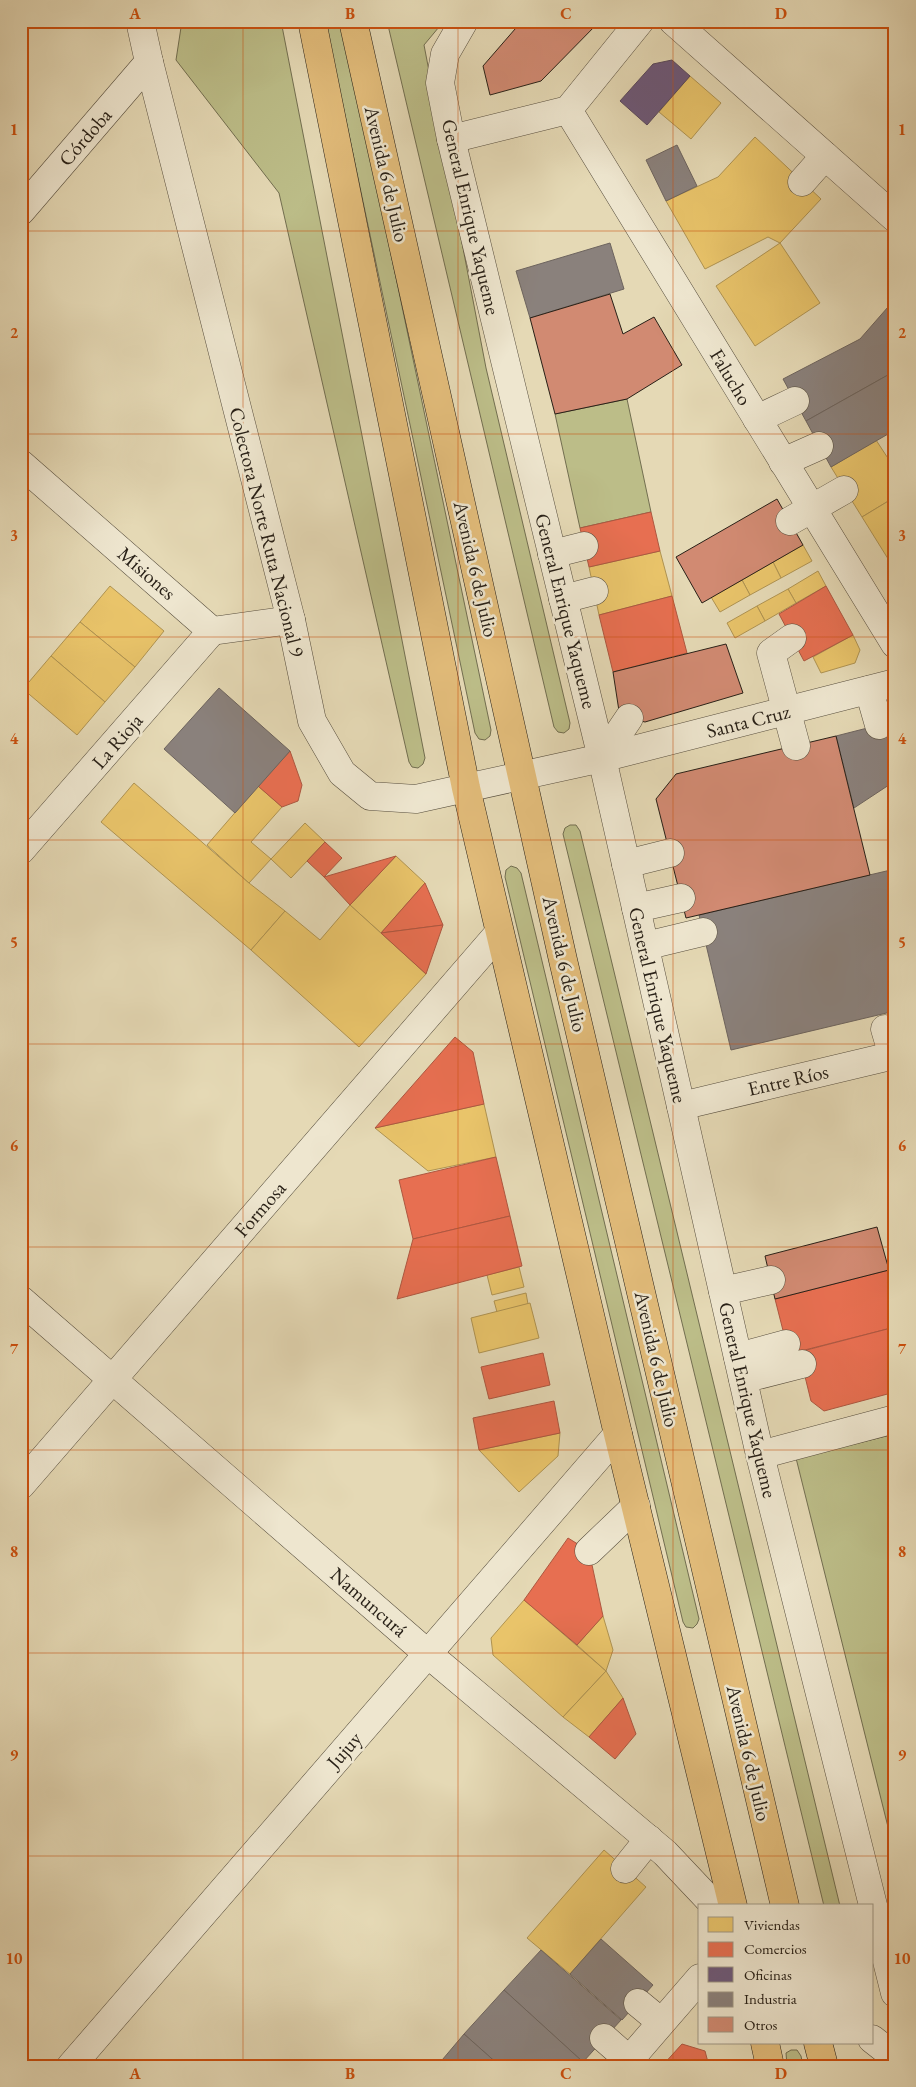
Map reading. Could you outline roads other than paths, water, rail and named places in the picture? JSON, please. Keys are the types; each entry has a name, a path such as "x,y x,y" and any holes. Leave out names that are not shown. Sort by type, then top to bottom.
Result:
{"main road":[{"name":"Avenida 6 de Julio","path":"312,21 466,788 618,1434 733,1904"},
{"name":"Avenida 6 de Julio","path":"353,21 563,960 785,1904"},
{"path":"765,2044 770,2066"},
{"path":"818,2044 824,2066"}],"street":[{"name":"Colectora Norte Ruta Nacional 9","path":"140,21 290,620 312,721 342,773 370,796 416,799 602,758"},
{"name":"General Enrique Yaqueme","path":"464,21 445,54 440,83 452,140 602,758 760,1455 873,1904"},
{"path":"452,140 568,110 640,21"},
{"path":"672,21 895,218"},
{"name":"Córdoba","path":"21,211 149,62"},
{"name":"Falucho","path":"568,110 783,462 801,515 895,644"},
{"path":"802,182 825,156"},
{"path":"757,419 794,401"},
{"path":"783,462 819,446"},
{"name":"Misiones","path":"21,464 212,631"},
{"path":"801,515 844,490"},
{"path":"552,554 584,546"},
{"path":"563,598 594,591"},
{"path":"212,631 290,620"},
{"name":"La Rioja","path":"21,850 212,631"},
{"path":"792,638 772,654 796,746"},
{"name":"Santa Cruz","path":"602,758 895,683"},
{"path":"869,690 879,725"},
{"path":"602,758 629,718"},
{"path":"626,864 670,853"},
{"path":"636,908 681,898"},
{"path":"644,946 703,932"},
{"name":"Formosa","path":"21,1485 499,933"},
{"path":"885,1029 894,1056"},
{"name":"Entre Ríos","path":"681,1106 894,1056"},
{"path":"723,1291 771,1280"},
{"name":"Namuncurá","path":"21,1300 428,1654 649,1839 665,1853 713,1904"},
{"path":"740,1368 794,1354"},
{"path":"760,1455 895,1418"},
{"name":"Jujuy","path":"71,2066 618,1434"},
{"path":"589,1551 636,1506"},
{"path":"625,1869 649,1839"},
{"name":"General Enrique Yaqueme","path":"874,1909 895,1993"},
{"path":"604,2038 626,2063 698,1980"},
{"path":"638,2003 661,2022"},
{"path":"874,2041 895,2057"}]}
